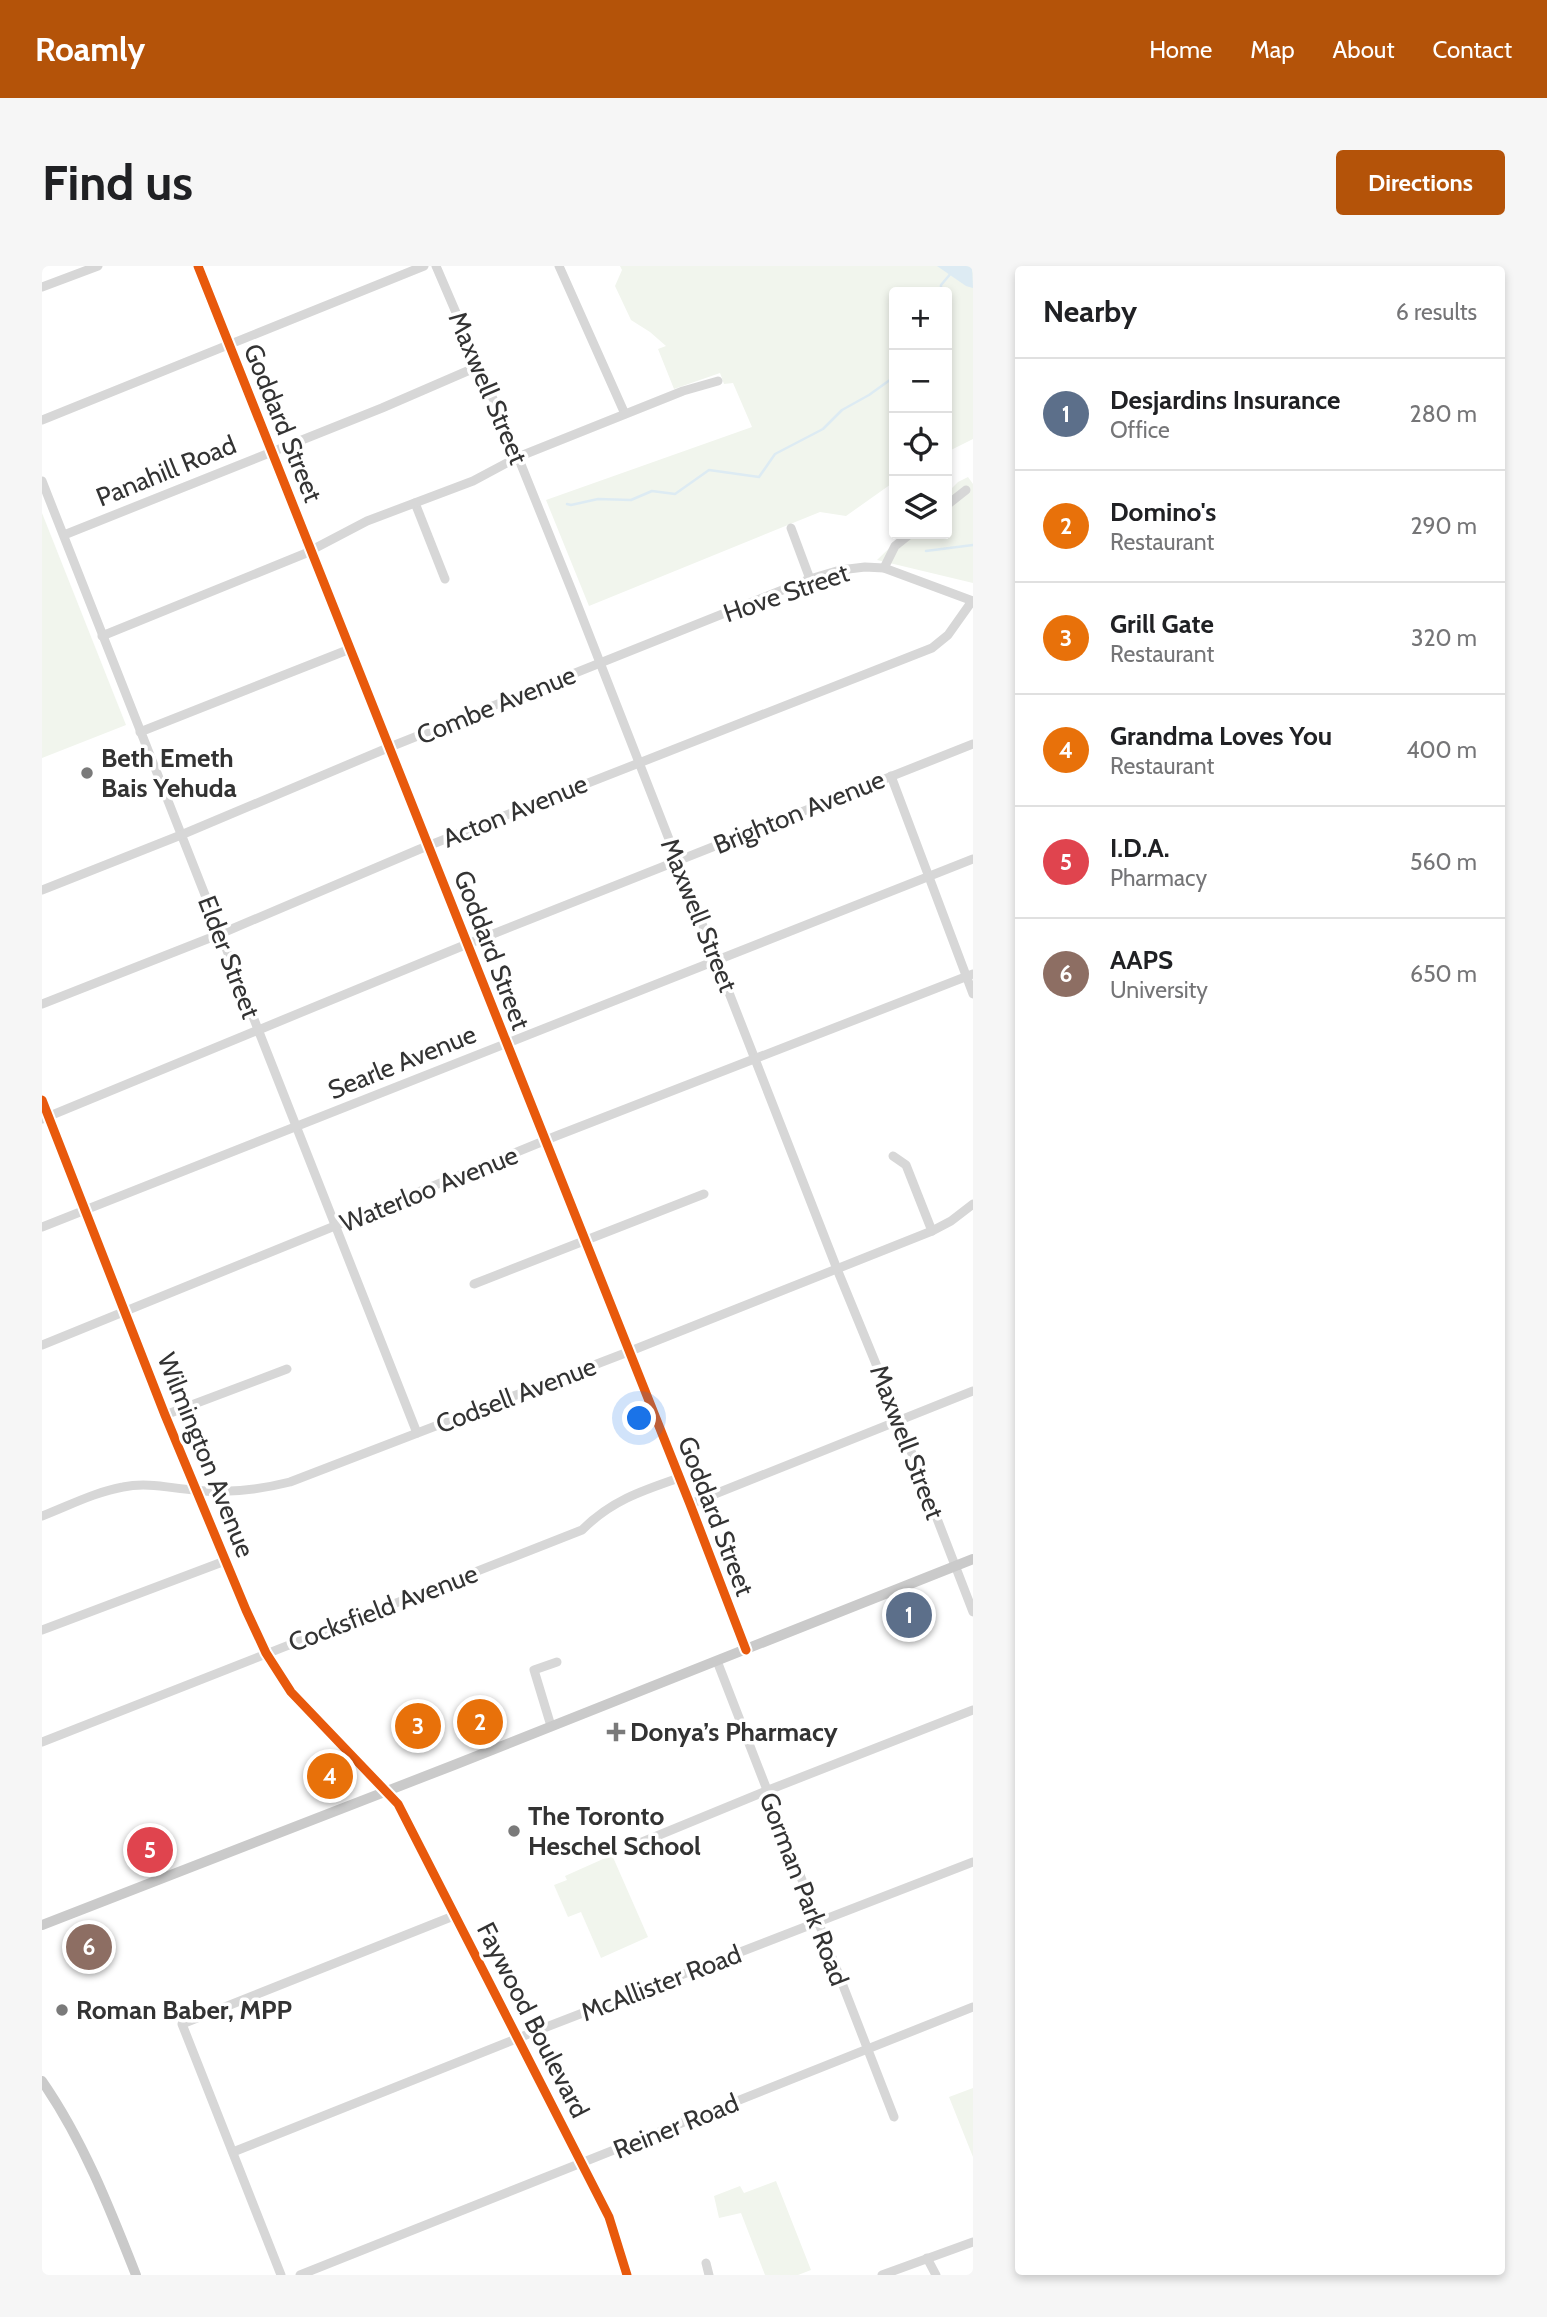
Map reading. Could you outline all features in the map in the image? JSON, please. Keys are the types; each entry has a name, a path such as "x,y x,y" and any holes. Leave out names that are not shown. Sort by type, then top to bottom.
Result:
{"main road":[{"path":"42,1925 973,1559"},
{"path":"42,2081 59,2105 109,2206 136,2275"}],"street":[{"path":"42,288 97,266"},
{"name":"Goddard Street","path":"198,266 746,1650"},
{"path":"42,420 424,266"},
{"name":"Maxwell Street","path":"436,266 518,457 601,663 837,1269 900,1420 973,1612"},
{"path":"559,266 625,414"},
{"name":"Panahill Road","path":"64,535 382,408 479,366"},
{"path":"102,636 312,550 351,529 473,481 518,457 683,391 718,381"},
{"name":"Elder Street","path":"42,481 417,1433"},
{"path":"952,501 966,490"},
{"path":"415,503 445,579"},
{"path":"790,528 810,579"},
{"path":"884,568 895,546 904,539"},
{"name":"Hove Street","path":"601,663 810,579 840,570 884,568 972,601"},
{"name":"Acton Avenue","path":"42,1004 220,934 429,845 932,648 948,635 972,601"},
{"path":"140,732 350,649"},
{"name":"Combe Avenue","path":"42,890 601,663"},
{"name":"Brighton Avenue","path":"45,1118 467,944 973,744"},
{"path":"891,776 969,976 973,994"},
{"name":"Searle Avenue","path":"42,1227 973,859"},
{"name":"Waterloo Avenue","path":"42,1345 545,1141 969,976"},
{"name":"Wilmington Avenue","path":"42,1100 45,1118 85,1210 165,1415 266,1653 291,1692 387,1791"},
{"path":"893,1156 906,1165 932,1231"},
{"path":"474,1284 704,1194"},
{"name":"Codsell Avenue","path":"42,1516 101,1492 124,1486 150,1485 240,1492 290,1482 932,1231 973,1204"},
{"path":"165,1415 287,1369"},
{"path":"690,1504 973,1391"},
{"name":"Cocksfield Avenue","path":"42,1742 582,1530 598,1514 628,1496 679,1478"},
{"path":"42,1630 225,1561"},
{"name":"Gorman Park Road","path":"717,1661 894,2117"},
{"path":"551,1727 534,1670 557,1662"},
{"path":"630,1847 973,1710"},
{"name":"Faywood Boulevard","path":"387,1791 398,1804 418,1840 583,2163 609,2217 627,2275"},
{"name":"McAllister Road","path":"233,2152 973,1862"},
{"path":"281,2275 182,2024 456,1915"},
{"name":"Reiner Road","path":"300,2275 973,2007"},
{"path":"882,2275 973,2242"},
{"path":"927,2258 936,2275"},
{"path":"706,2263 709,2275"}],"shaded area":[{"path":"620,266 973,266 973,439 952,450 952,287 889,287 889,486 846,516 820,512 589,606 546,500 752,427 733,383 724,384 720,373 674,389 658,349 666,346 631,320 615,286 622,270"},
{"path":"937,266 972,266 973,288 966,286"},
{"path":"968,477 973,484 973,583 877,560 899,539 952,539 952,488"},
{"path":"42,513 126,725 42,758"},
{"path":"612,1855 648,1937 601,1958 581,1912 568,1917 554,1885 567,1880 565,1876"},
{"path":"973,2088 973,2157 949,2097"},
{"path":"776,2181 811,2270 798,2275 765,2275 741,2213 719,2218 714,2196 740,2186 744,2193"}],"waterway":[{"path":"941,287 952,272"},
{"path":"567,504 598,499 631,500 652,491 675,494 709,470 759,477 775,454 823,429 842,410 889,381"},
{"path":"926,551 973,545"}],"cycle path":[{"path":"198,266 746,1650"},
{"path":"42,1100 165,1415 266,1653 291,1692 398,1804 609,2217 627,2275"}],"place":[{"name":"Beth Emeth Bais Yehuda","path":"87,773"},
{"name":"Desjardins Insurance","path":"909,1615"},
{"name":"Domino's","path":"480,1722"},
{"name":"Grill Gate","path":"418,1726"},
{"name":"Donya’s Pharmacy","path":"616,1732"},
{"name":"Grandma Loves You","path":"330,1776"},
{"name":"The Toronto Heschel School","path":"514,1831"},
{"name":"I.D.A.","path":"150,1850"},
{"name":"AAPS","path":"89,1947"},
{"name":"Roman Baber, MPP","path":"62,2010"}]}
